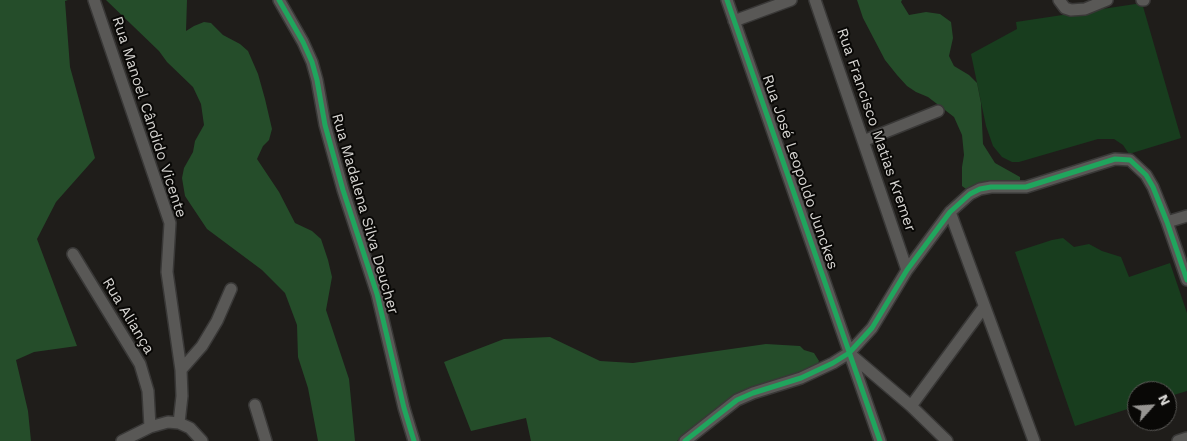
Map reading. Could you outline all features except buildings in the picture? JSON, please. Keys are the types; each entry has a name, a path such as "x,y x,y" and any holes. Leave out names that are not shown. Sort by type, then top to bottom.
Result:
{"street":[{"name":"Rua Manoel Cândido Vicente","path":"94,0 139,136 167,212 170,232 168,281 181,370 182,396 178,423"},
{"name":"Rua Madalena Silva Deucher","path":"279,0 312,62 325,125 343,190 375,286 404,408 414,441"},
{"name":"Rua José Leopoldo Junckes","path":"727,0 880,441"},
{"path":"734,21 791,0"},
{"name":"Rua Francisco Matias Kremer","path":"815,0 908,270"},
{"path":"1058,0 1064,8 1072,10 1085,8 1107,0"},
{"path":"863,141 938,110"},
{"path":"685,441 737,400 753,392 801,378 849,353 872,328 908,270 950,212 970,194 980,189 991,186 1026,187 1115,159 1130,160 1146,175 1156,193 1187,280"},
{"path":"950,212 1034,441"},
{"path":"1167,222 1187,216"},
{"name":"Rua Aliança","path":"73,254 140,364 148,391 150,427"},
{"path":"181,370 202,346 217,321 231,289"},
{"path":"911,406 984,307"},
{"path":"849,353 911,406 947,441"},
{"path":"255,405 266,441"},
{"path":"122,441 150,427 168,422 178,423 190,428 202,441"},
{"path":"1178,441 1187,438"}],"green space":[{"path":"0,0 68,0 65,1 70,67 95,158 56,202 37,239 77,346 34,352 16,360 28,411 31,441 0,441"},
{"path":"106,0 187,0 186,31 204,22 211,23 223,35 240,44 248,51 258,74 272,129 269,140 263,146 257,159 279,192 295,223 312,231 321,239 328,260 332,277 326,310 349,379 355,441 318,441 308,388 298,357 297,325 285,293 262,270 207,229 185,196 182,178 184,168 204,125 201,104 193,87"},
{"path":"857,0 902,0 901,2 909,15 926,12 940,14 951,22 953,38 949,56 954,66 969,75 977,83 981,103 983,144 995,163 1020,177 1020,182 975,185 966,189 962,186 964,155 962,135 954,117 928,97 907,86 897,75 885,60 863,18"},
{"path":"1142,3 1181,138 1129,154 1123,145 1114,139 1098,139 1019,162 1012,162 1002,157 993,146 986,126 971,54 1017,29 1016,22"},
{"path":"1063,238 1074,247 1089,244 1102,251 1121,257 1129,277 1170,263 1187,313 1187,391 1177,394 1177,381 1127,381 1127,409 1075,426 1015,252"},
{"path":"550,337 600,361 633,363 766,344 800,346 804,350 814,353 819,361 817,365 799,373 735,396 677,441 531,441 526,418 471,431 444,362 504,339"}],"cycle path":[{"path":"279,0 312,62 325,125 343,190 377,294 404,408 414,441"},
{"path":"727,0 880,441"},
{"path":"685,441 737,400 801,378 849,353 872,328 907,270 950,212 970,194 980,189 991,187 1026,187 1115,159 1130,160 1146,175 1153,187 1187,280"}]}
